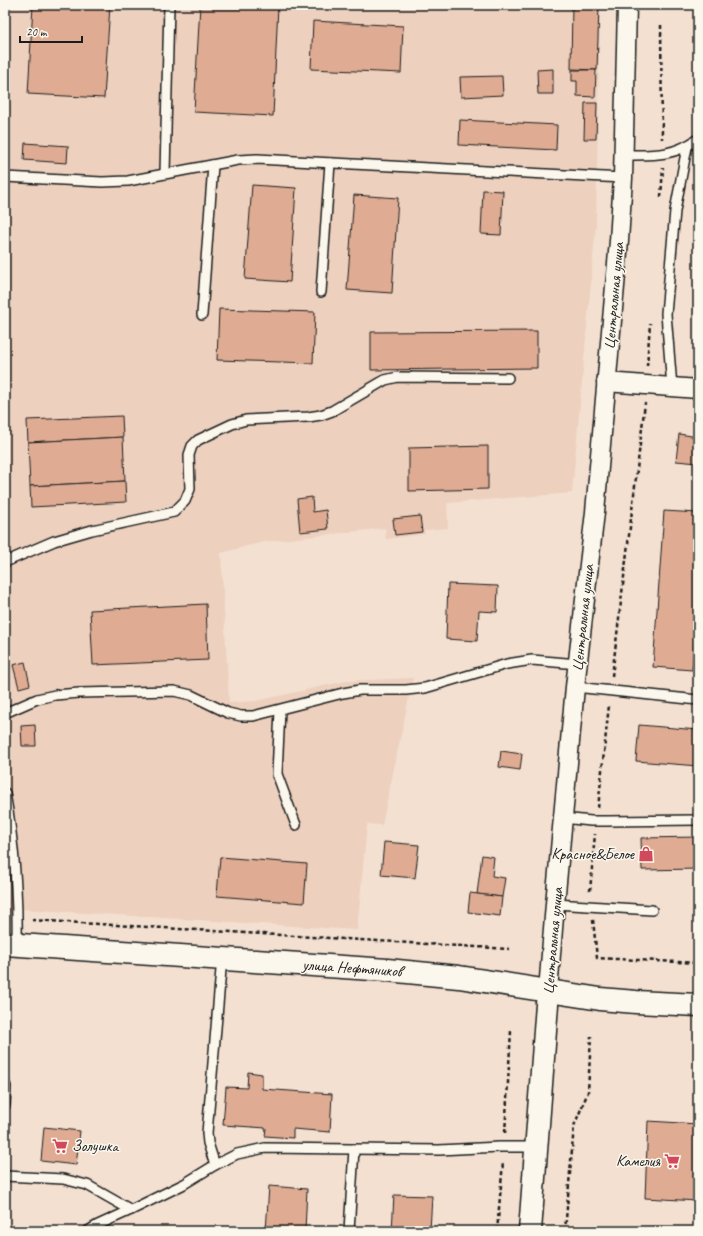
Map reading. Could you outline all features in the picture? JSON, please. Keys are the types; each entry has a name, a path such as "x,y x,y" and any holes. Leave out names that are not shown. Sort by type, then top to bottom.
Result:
{"street":[{"name":"Центральная улица","path":"530,1231 555,904 575,687 595,512 619,241 624,155 627,5"},
{"path":"606,382 698,389"},
{"name":"улица Нефтяников","path":"11,944 387,970 459,977 614,1000 698,1005"}],"lane":[{"path":"165,173 169,5"},
{"path":"624,155 662,154 687,147 698,139"},
{"path":"672,387 666,314 675,211 687,147"},
{"path":"5,177 102,182 128,181 213,164 257,159 623,178"},
{"path":"321,292 330,163"},
{"path":"202,315 213,164"},
{"path":"5,562 54,541 92,530 174,512 185,502 190,489 189,455 192,446 198,440 232,424 246,420 321,415 332,411 385,380 398,377 508,378"},
{"path":"5,713 37,699 55,695 174,691 190,695 228,713 241,716 253,716 360,690 406,690 425,688 507,664 532,660 578,664"},
{"path":"575,687 698,700"},
{"path":"280,710 277,774 296,825"},
{"path":"5,793 13,848 16,887 17,919 11,944"},
{"path":"563,818 596,821 698,820"},
{"path":"555,904 652,910"},
{"path":"215,1165 208,1143 207,1133 222,958"},
{"path":"5,1084 5,1106"},
{"path":"88,1231 184,1184 215,1165 237,1154 265,1148 439,1150 537,1147"},
{"path":"349,1231 354,1149"},
{"path":"5,1176 63,1179 87,1185 131,1210"}],"path":[{"path":"660,202 663,171 661,25"},
{"path":"650,321 644,407 589,888 597,958 698,963"},
{"path":"17,919 510,950"},
{"path":"565,1231 574,1126 588,1092 590,1036"}],"shaded area":[{"path":"5,5 600,5 596,225 572,493 447,503 448,528 424,530 425,534 386,539 385,528 263,542 221,553 229,703 256,701 346,681 413,678 382,825 367,824 357,930 5,908"}],"building":[{"path":"33,5 110,5 104,98 28,94"},
{"path":"200,5 278,5 273,116 194,112"},
{"path":"572,5 599,5 597,70 571,69"},
{"path":"313,21 403,26 401,73 311,69"},
{"path":"553,69 553,94 538,94 537,70"},
{"path":"572,70 596,70 595,97 577,96 577,81 572,81"},
{"path":"502,76 503,95 461,97 460,77"},
{"path":"585,103 597,103 596,139 584,139"},
{"path":"460,120 557,125 556,150 459,145"},
{"path":"25,143 68,146 67,163 24,160"},
{"path":"252,185 296,188 290,282 245,279"},
{"path":"483,190 503,191 501,235 481,234"},
{"path":"354,195 398,198 392,293 347,290"},
{"path":"219,309 315,312 313,363 217,360"},
{"path":"537,331 537,368 371,370 371,332"},
{"path":"122,416 123,437 28,442 27,420"},
{"path":"679,434 698,437 698,463 676,461"},
{"path":"123,437 125,481 30,486 28,442"},
{"path":"488,446 488,489 409,491 409,448"},
{"path":"125,481 126,502 31,507 30,486"},
{"path":"312,497 313,512 326,510 328,529 300,532 297,499"},
{"path":"664,511 698,513 698,594 692,670 653,667"},
{"path":"420,516 422,532 395,535 393,519"},
{"path":"448,584 498,586 497,612 479,611 477,641 446,639"},
{"path":"206,604 208,660 93,665 90,610"},
{"path":"25,662 30,685 19,688 13,665"},
{"path":"35,725 36,746 22,746 21,726"},
{"path":"639,725 698,730 698,766 636,761"},
{"path":"501,751 522,754 520,770 499,767"},
{"path":"698,837 698,869 642,870 641,838"},
{"path":"384,842 419,845 415,878 381,875"},
{"path":"482,855 494,857 492,876 505,878 502,897 477,894"},
{"path":"220,857 307,864 304,903 217,896"},
{"path":"470,893 502,897 500,916 468,912"},
{"path":"248,1072 262,1074 262,1089 332,1094 330,1132 293,1129 293,1138 265,1136 266,1128 223,1125 226,1087 247,1088"},
{"name":"Камелия","path":"648,1121 698,1124 698,1201 645,1198"},
{"name":"Золушка","path":"44,1127 80,1131 76,1165 41,1161"},
{"path":"269,1186 307,1189 305,1231 266,1231"},
{"path":"394,1195 432,1196 430,1231 392,1231"}],"place":[{"name":"Красное&Белое","path":"646,854"},
{"name":"Золушка","path":"60,1146"},
{"name":"Камелия","path":"672,1161"}]}
